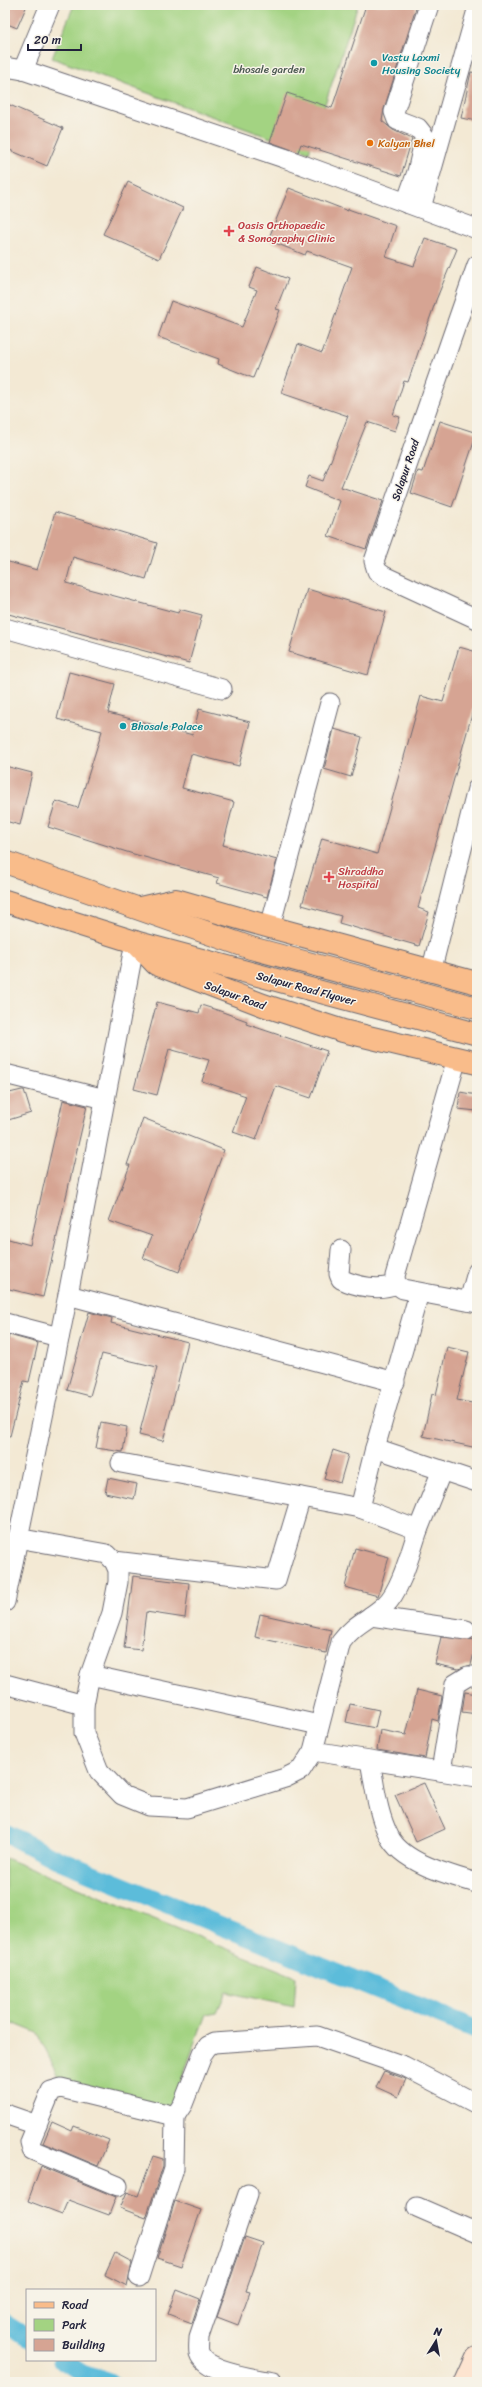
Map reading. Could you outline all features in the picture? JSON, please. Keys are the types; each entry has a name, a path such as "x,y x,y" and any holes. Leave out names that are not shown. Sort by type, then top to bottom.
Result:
{"main road":[{"path":"5,862 251,948 477,1008"},
{"path":"140,908 176,900 431,972 477,983"},
{"name":"Solapur Road","path":"5,901 134,942 156,964 263,1005 343,1031 467,1061"},
{"name":"Solapur Road Flyover","path":"134,942 477,1034"}],"street":[{"path":"50,5 14,69 284,158 477,229"},
{"path":"413,206 417,172 425,137 418,128 397,120 394,112 429,5"},
{"path":"413,206 477,10"},
{"name":"Solapur Road","path":"477,265 374,560 377,571 384,576 477,619"},
{"path":"5,628 222,690"},
{"path":"270,927 330,703"},
{"path":"431,972 477,789"},
{"path":"5,1602 68,1295 134,942"},
{"path":"467,1061 395,1276 396,1284 402,1289 473,1302 477,1272"},
{"path":"5,1074 105,1099"},
{"path":"341,1250 339,1274 341,1279 385,1289 396,1284"},
{"path":"360,1508 375,1448 395,1382 419,1293"},
{"path":"68,1295 395,1382"},
{"path":"5,1323 59,1337"},
{"path":"375,1448 477,1482"},
{"path":"121,1463 360,1508 418,1530"},
{"path":"17,1538 107,1554 114,1561 118,1570 116,1598 90,1675 84,1705 84,1733 99,1771 122,1795 149,1806 187,1808 285,1778 301,1770 313,1751 341,1642 351,1628 386,1605 394,1595 442,1470"},
{"path":"114,1561 276,1580 301,1497"},
{"path":"371,1616 466,1630"},
{"path":"90,1675 319,1725"},
{"path":"441,1771 455,1684 468,1676 477,1676"},
{"path":"5,1684 84,1705"},
{"path":"313,1751 424,1770 441,1771 477,1777"},
{"path":"370,1761 380,1816 389,1838 400,1850 416,1861 477,1883"},
{"path":"139,2277 174,2168 175,2116 183,2104 203,2053 208,2046 214,2043 317,2036 404,2066 477,2104"},
{"path":"118,2186 32,2150 30,2142 51,2091 56,2088 175,2116"},
{"path":"5,2114 37,2125"},
{"path":"248,2194 199,2337 199,2354 206,2363 221,2371 273,2382"},
{"path":"418,2207 477,2233"},
{"path":"466,2382 477,2358"}],"green space":[{"name":"bhosale garden","path":"74,5 358,5 309,152 52,58"},
{"path":"5,1858 296,1977 294,2007 226,1992 217,2012 206,2014 173,2102 167,2107 60,2079 37,2033 5,2020"}],"building":[{"path":"5,5 27,5 17,28 5,23"},
{"name":"Vastu Laxmi Housing Society","path":"366,5 417,5 384,109 382,121 393,130 412,139 401,176 301,144 298,152 270,142 287,93 332,108"},
{"path":"471,72 477,73 477,121 461,118"},
{"path":"5,103 63,128 47,166 5,148"},
{"path":"128,182 183,208 159,259 103,234"},
{"path":"289,188 348,211 348,209 396,226 386,257 414,266 425,238 457,249 436,300 408,382 404,381 393,415 400,417 395,431 367,422 341,487 383,501 366,549 328,536 340,501 305,487 309,476 323,481 348,416 281,393 298,344 322,353 352,267 307,251 305,255 268,240"},
{"path":"257,267 288,279 276,309 280,310 253,378 218,364 219,359 158,337 171,301 242,327 257,290 249,287"},
{"path":"440,421 477,433 452,507 411,493 418,471 423,472"},
{"path":"55,512 157,543 146,579 73,557 66,583 178,613 179,609 202,615 189,663 5,613 5,561 37,570"},
{"path":"307,589 386,612 368,675 289,652"},
{"path":"459,647 477,652 477,696 418,908 429,912 419,946 339,923 341,916 302,905 322,838 377,854 421,696 443,702"},
{"path":"69,672 115,684 108,713 193,735 199,709 250,722 239,766 191,754 182,788 234,802 223,845 277,860 267,897 217,883 219,878 130,853 48,827 56,801 78,808 102,731 57,719"},
{"path":"334,729 362,737 351,777 324,769"},
{"path":"5,766 32,773 20,825 5,821"},
{"path":"157,1002 199,1013 201,1005 247,1021 246,1024 327,1051 311,1098 276,1086 256,1140 233,1132 246,1096 202,1081 209,1060 169,1049 157,1095 134,1089"},
{"path":"24,1090 31,1113 5,1121 5,1094"},
{"path":"460,1092 477,1095 477,1111 458,1109"},
{"path":"63,1100 87,1106 43,1297 5,1288 5,1238 30,1245"},
{"path":"143,1118 224,1150 179,1272 143,1258 152,1236 109,1221 130,1165 127,1165"},
{"path":"89,1312 112,1318 111,1323 188,1342 163,1441 139,1435 157,1367 102,1354 90,1396 67,1390"},
{"path":"9,1335 38,1343 29,1382 24,1381 10,1436 5,1435 5,1352"},
{"path":"447,1347 469,1352 457,1400 477,1404 477,1448 423,1436 432,1394 436,1395"},
{"path":"101,1422 127,1427 123,1452 96,1448"},
{"path":"333,1450 348,1455 340,1483 324,1478"},
{"path":"108,1478 137,1484 134,1499 105,1493"},
{"path":"355,1548 389,1557 378,1596 345,1587"},
{"path":"133,1576 189,1583 185,1618 146,1612 141,1650 124,1648"},
{"path":"260,1614 331,1630 326,1653 255,1637"},
{"path":"441,1637 477,1640 471,1665 458,1669 435,1664"},
{"path":"417,1690 442,1696 438,1721 432,1719 425,1758 377,1750 380,1730 406,1735"},
{"path":"465,1692 477,1694 477,1714 462,1712"},
{"path":"350,1704 379,1710 375,1728 346,1722"},
{"path":"424,1783 445,1829 416,1842 395,1795"},
{"path":"384,2071 406,2079 398,2097 376,2087"},
{"path":"52,2122 72,2131 74,2126 109,2140 98,2166 43,2143"},
{"path":"153,2156 163,2159 163,2166 146,2218 120,2208 127,2192 138,2196"},
{"path":"41,2166 116,2197 109,2215 68,2200 62,2214 28,2201"},
{"path":"175,2201 201,2210 181,2266 157,2258"},
{"path":"245,2237 263,2243 246,2291 250,2292 238,2325 217,2317"},
{"path":"115,2253 132,2262 127,2286 105,2275"},
{"path":"177,2290 200,2299 192,2323 168,2314"}],"waterway":[{"path":"5,1833 54,1858 477,2030"},
{"path":"5,2323 26,2336"},
{"path":"65,2361 83,2373 109,2382"}],"place":[{"name":"Vastu Laxmi Housing Society","path":"374,63"},
{"name":"Kalyan Bhel","path":"370,143"},
{"name":"Oasis Orthopaedic & Sonography Clinic","path":"229,231"},
{"name":"Bhosale Palace","path":"123,726"},
{"name":"Shraddha Hospital","path":"329,877"}]}
